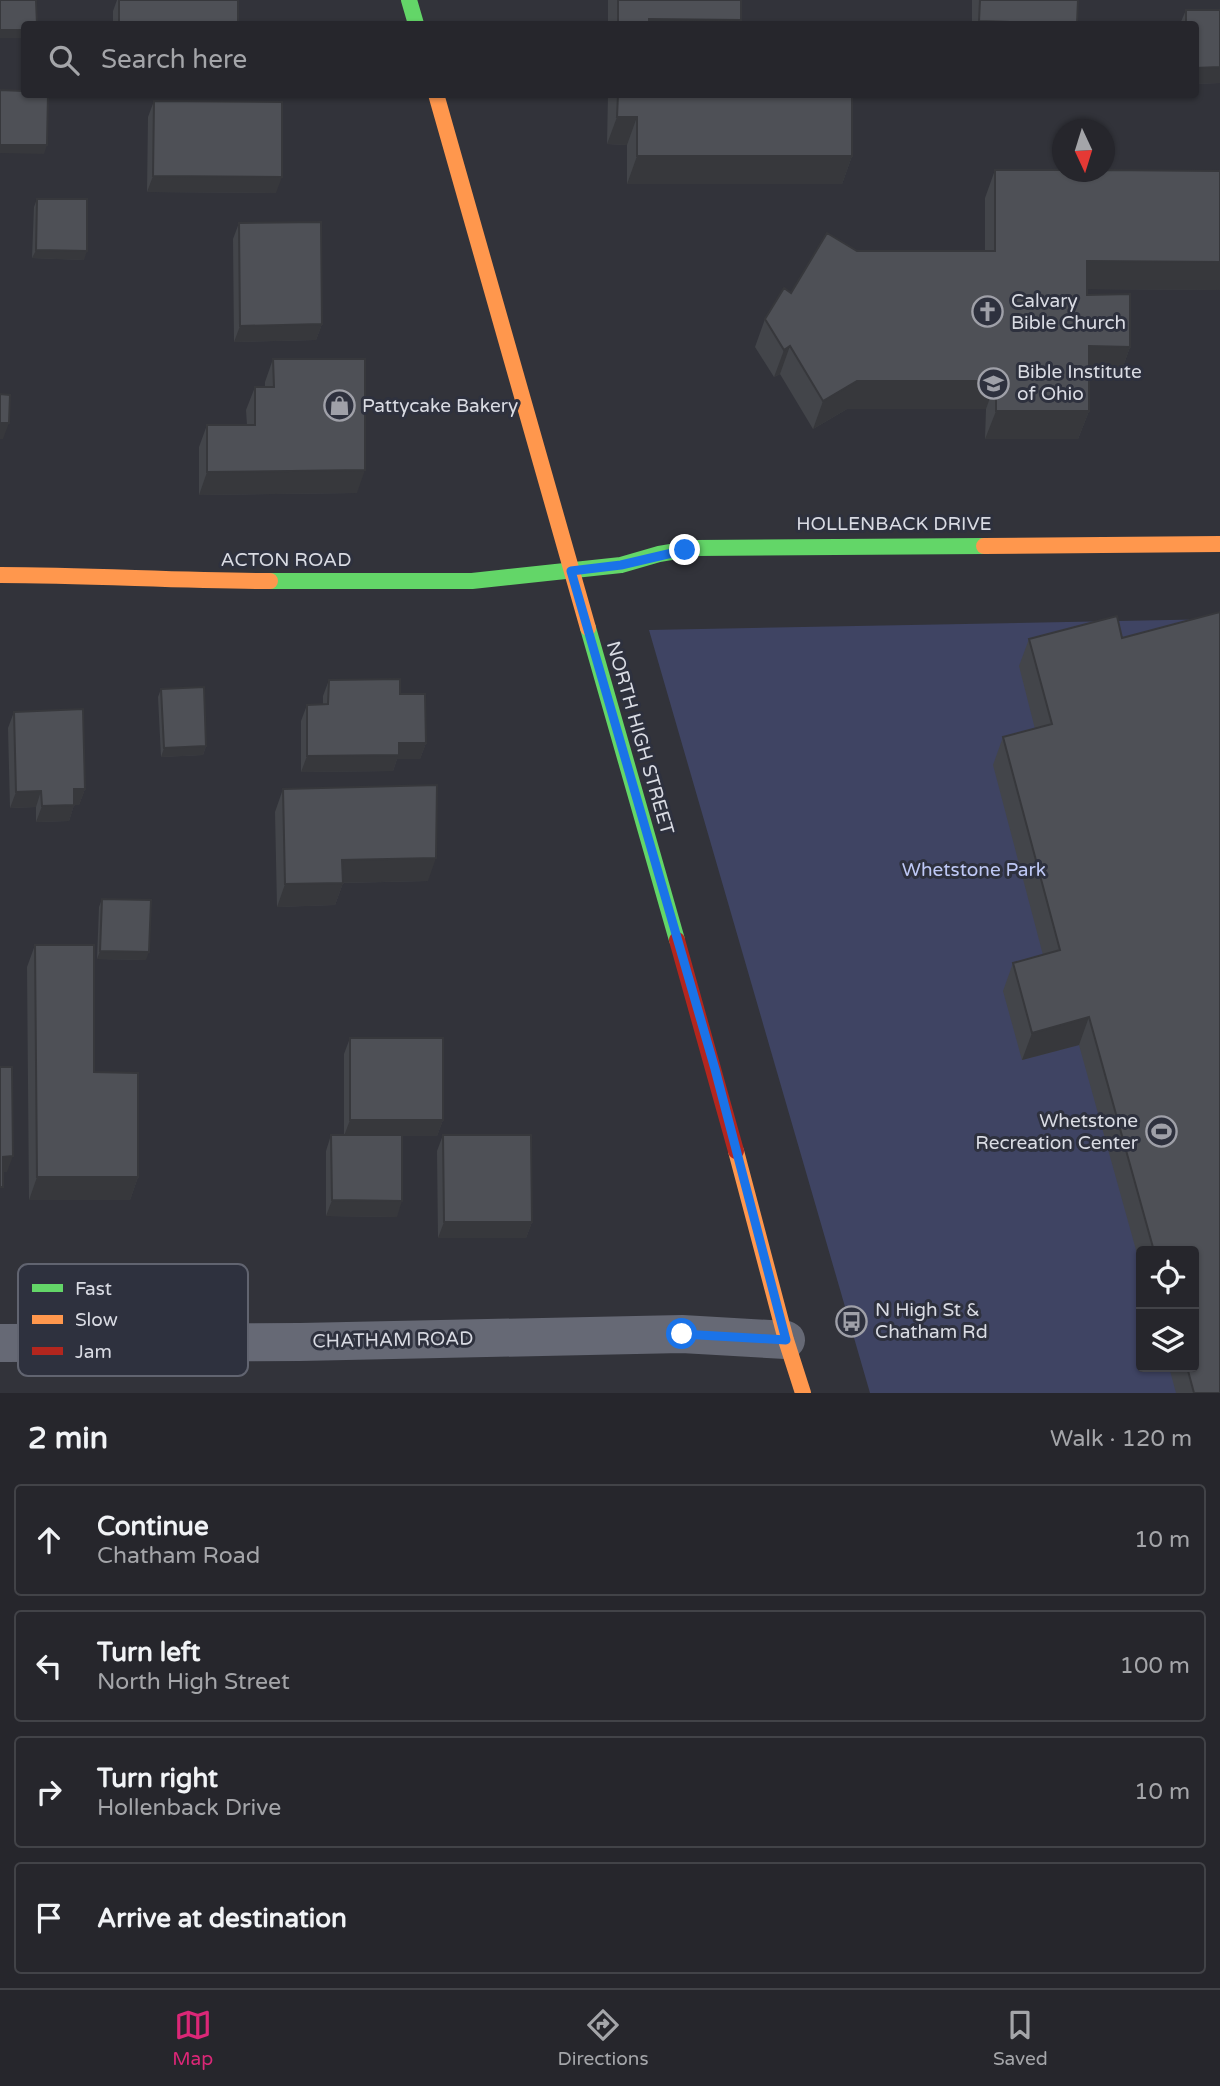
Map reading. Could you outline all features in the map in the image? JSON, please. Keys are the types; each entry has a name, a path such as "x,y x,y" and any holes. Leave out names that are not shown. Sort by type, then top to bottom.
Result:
{"main road":[{"path":"409,0 415,21"},
{"name":"NORTH HIGH STREET","path":"437,98 715,1069 786,1340 803,1393"},
{"name":"HOLLENBACK DRIVE","path":"571,571 621,565 659,554 695,548 1220,544"},
{"name":"ACTON ROAD","path":"0,575 85,575 205,581 472,581 571,571"}],"street":[{"name":"CHATHAM ROAD","path":"248,1342 682,1334 786,1340"},
{"name":"CHATHAM ROAD","path":"0,1343 18,1343"}],"green space":[{"name":"Whetstone Park","path":"1220,619 1220,1393 870,1393 649,630"}],"building":[{"path":"0,0 36,0 37,21 21,21 21,30 0,30"},
{"path":"119,0 238,0 238,21 119,21"},
{"path":"618,0 741,0 741,20 618,21"},
{"path":"980,0 1078,0 1077,21 979,21"},
{"path":"1186,10 1220,10 1220,67 1199,68 1199,21 1186,21"},
{"path":"0,90 21,91 21,98 48,98 47,145 0,145"},
{"path":"618,98 852,98 852,156 637,156 637,117 617,117"},
{"path":"154,101 282,102 282,177 153,176"},
{"path":"995,170 1052,170 1052,182 1115,182 1115,170 1220,171 1220,262 1087,261 1087,295 1130,294 1130,347 1089,346 1089,411 996,411 996,381 857,381 823,401 790,346 784,350 765,319 784,288 791,293 827,233 857,251 995,251"},
{"path":"37,199 87,199 87,251 36,250"},
{"path":"321,222 322,324 240,326 239,223"},
{"path":"273,359 365,359 365,470 207,472 207,425 255,425 255,387 274,387"},
{"path":"0,394 10,395 9,423 0,423"},
{"path":"1220,612 1220,1393 1194,1393 1188,1372 1199,1372 1199,1246 1153,1246 1089,1017 1032,1033 1013,963 1060,950 1003,737 1052,724 1029,639 1117,616 1122,638"},
{"path":"400,679 400,694 425,694 426,743 399,743 399,755 307,756 307,705 328,704 329,680"},
{"path":"204,687 206,746 164,748 161,689"},
{"path":"83,709 85,789 74,789 74,805 42,806 41,791 16,792 14,712"},
{"path":"437,785 436,858 342,860 343,883 285,884 283,789"},
{"path":"102,899 151,900 149,952 100,951"},
{"path":"35,945 94,945 94,1072 138,1073 138,1177 37,1177"},
{"path":"350,1038 443,1038 443,1120 350,1120"},
{"path":"0,1067 12,1067 13,1156 3,1157 3,1187 0,1187"},
{"path":"331,1135 402,1135 402,1201 332,1200"},
{"path":"443,1135 531,1135 532,1222 444,1222"}],"traffic: fast":[{"path":"409,0 415,21"},
{"path":"270,581 472,581 621,565 659,554 695,548 984,546"},
{"path":"588,628 677,940"}],"traffic: slow":[{"path":"437,98 588,628"},
{"path":"984,546 1220,544"},
{"path":"0,575 270,581"},
{"path":"736,1151 786,1340 803,1393"}],"traffic: jam":[{"path":"677,940 736,1151"}],"place":[{"name":"Calvary Bible Church","path":"988,312"},
{"name":"Bible Institute of Ohio","path":"994,383"},
{"name":"Pattycake Bakery","path":"339,406"},
{"name":"Whetstone Recreation Center","path":"1161,1132"},
{"name":"N High St & Chatham Rd","path":"852,1321"}],"route":[{"path":"682,1334 786,1340 715,1069 571,571 621,565 685,550"}]}
